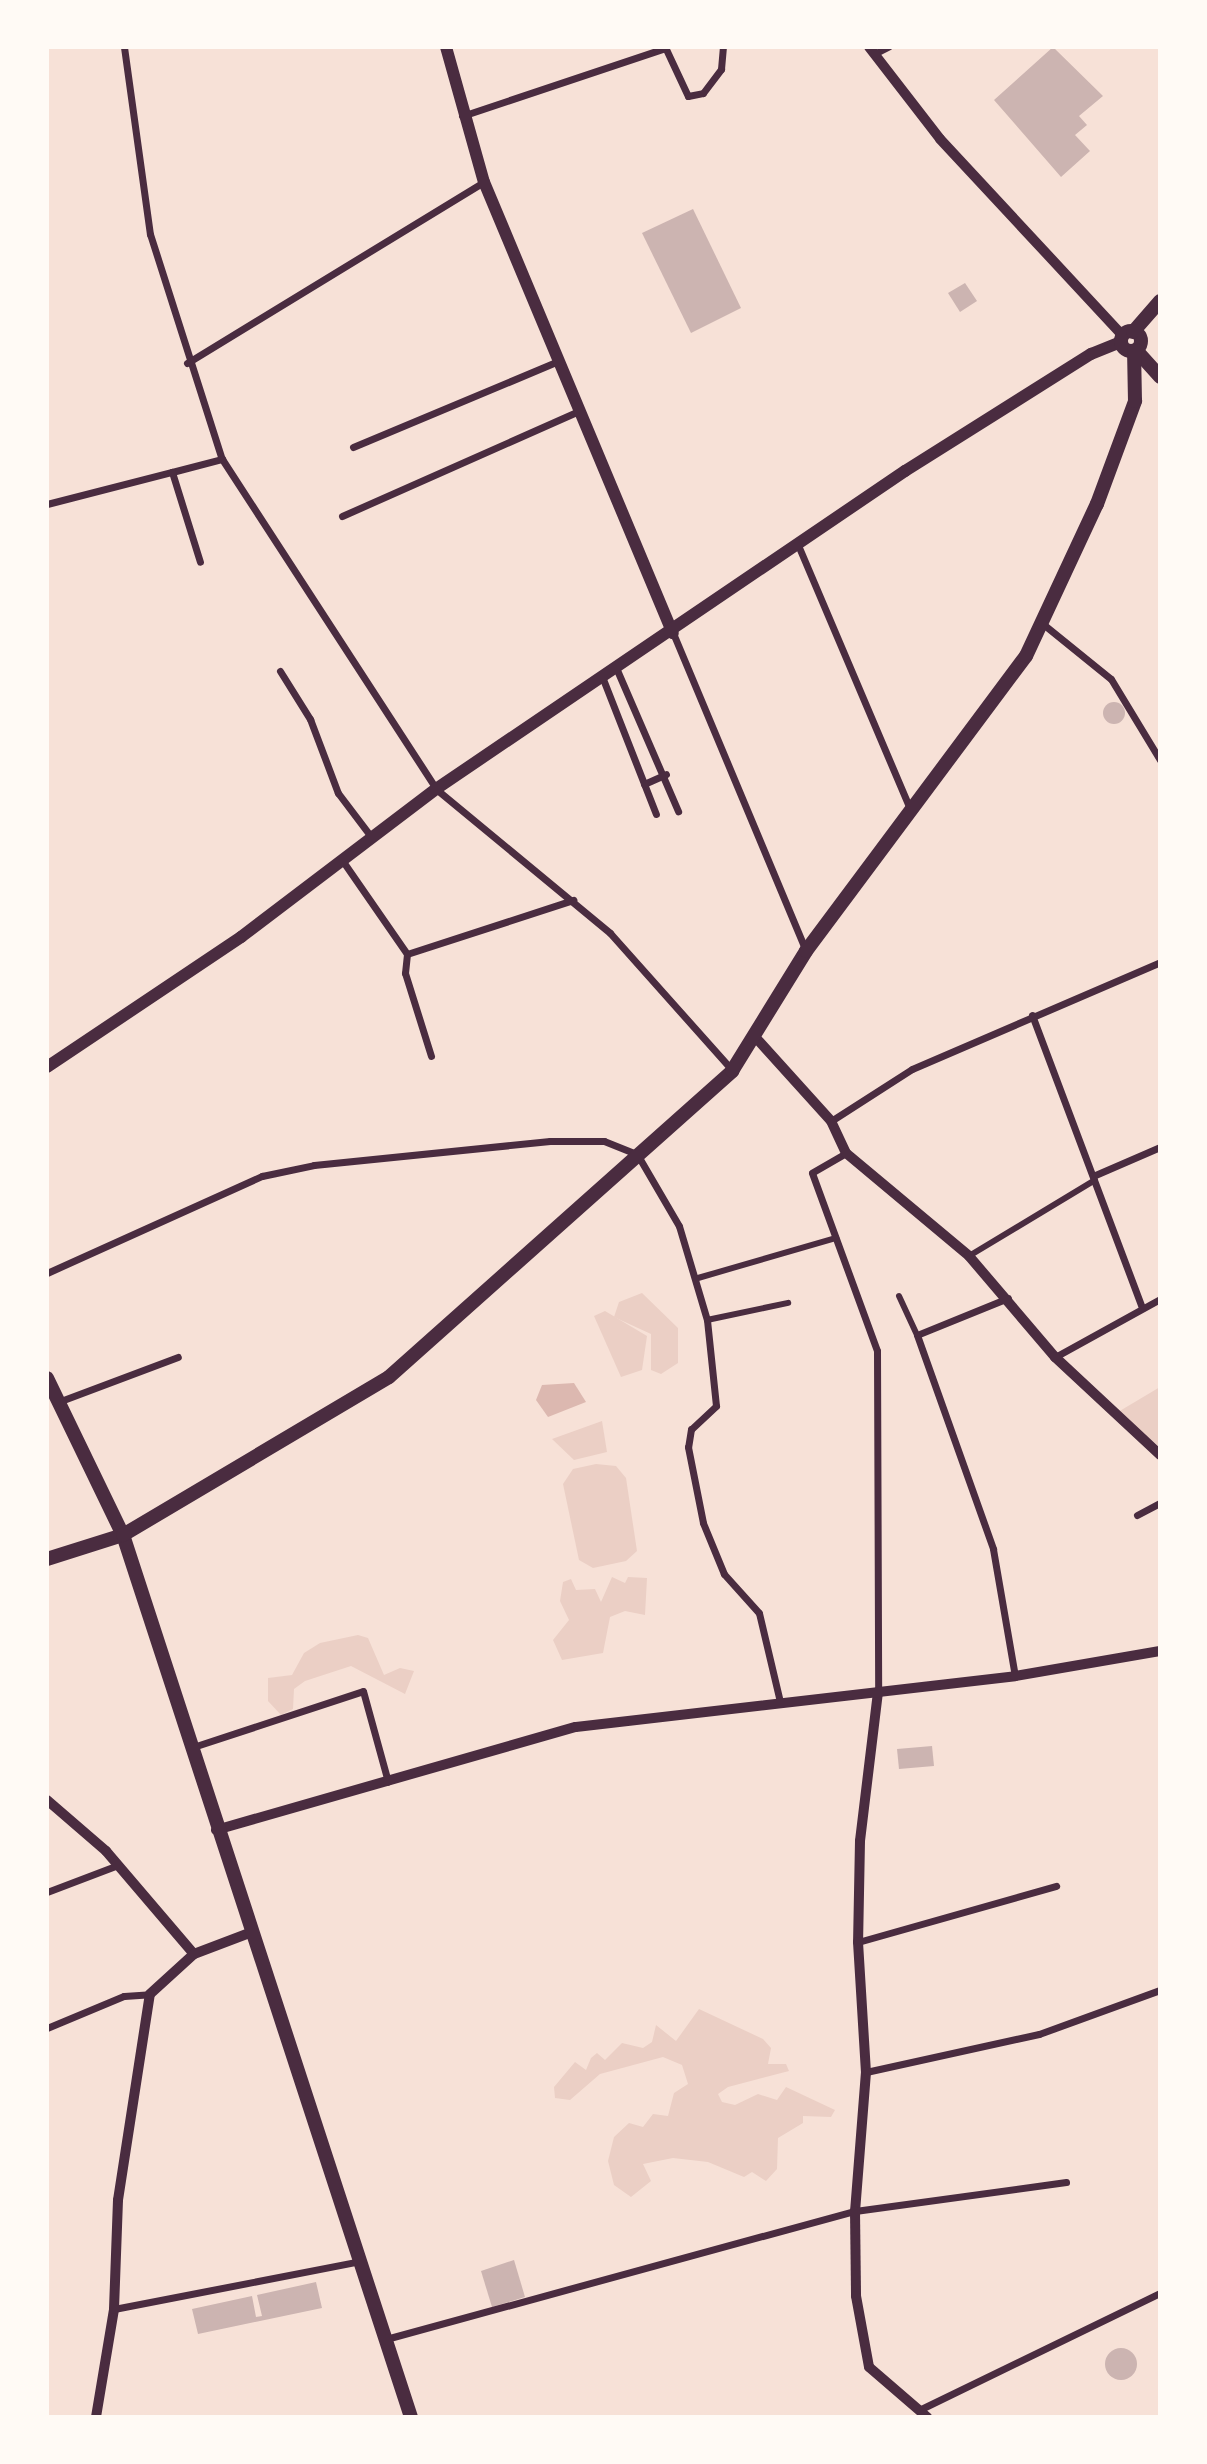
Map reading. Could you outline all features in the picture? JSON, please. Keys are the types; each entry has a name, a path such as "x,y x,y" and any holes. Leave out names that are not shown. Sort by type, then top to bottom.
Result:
{"main road":[{"path":"446,47 462,117 484,183 556,362 673,633"},
{"path":"47,1068 342,860 436,789 673,633 916,463 1091,354 1129,342 1160,301"},
{"path":"1129,342 1160,377"},
{"path":"47,1559 123,1535 389,1377 732,1071 757,1039 806,951 998,700 1043,624 1135,401 1129,342"},
{"path":"47,1378 53,1399 123,1535 216,1830 363,2261 411,2417"}],"street":[{"path":"124,47 150,234 187,363 222,459 436,789 573,900 732,1071"},
{"path":"462,117 665,48 688,96 703,93 721,69 723,47"},
{"path":"888,47 872,51 940,139 1129,342"},
{"path":"187,363 484,183"},
{"path":"353,447 556,362"},
{"path":"342,516 579,411"},
{"path":"47,504 222,459"},
{"path":"172,472 200,562"},
{"path":"799,545 912,814"},
{"path":"1043,624 1111,679 1160,760"},
{"path":"673,633 806,951"},
{"path":"617,670 666,774 678,811"},
{"path":"280,671 310,719 338,793 372,838"},
{"path":"603,679 656,814"},
{"path":"644,784 666,774"},
{"path":"342,860 407,954 405,973 431,1056"},
{"path":"407,954 573,900"},
{"path":"831,1121 912,1069 1160,962"},
{"path":"1032,1015 1142,1308"},
{"path":"757,1039 831,1121 846,1153 969,1256 1008,1298 1055,1357 1160,1455"},
{"path":"47,1273 262,1176 314,1165 550,1141 604,1141 637,1154 679,1226 698,1278 707,1320 716,1406 691,1429 688,1447 703,1523 724,1574 759,1613 780,1702"},
{"path":"969,1256 1094,1178 1160,1147"},
{"path":"846,1153 812,1173 877,1351 878,1692 863,1777 858,1942 866,2072 855,2211 856,2296 869,2367 923,2413 1160,2293"},
{"path":"698,1278 836,1238"},
{"path":"899,1296 917,1335 993,1549 1015,1676"},
{"path":"917,1335 1008,1298"},
{"path":"1055,1357 1160,1299"},
{"path":"707,1320 788,1303"},
{"path":"53,1399 178,1357"},
{"path":"1137,1516 1160,1503"},
{"path":"216,1830 576,1727 1015,1676 1159,1653"},
{"path":"190,1749 363,1691 388,1782"},
{"path":"47,1800 118,1865 194,1954"},
{"path":"47,1892 118,1865"},
{"path":"858,1942 1056,1886"},
{"path":"47,2028 124,1996 150,1994 194,1954 252,1932"},
{"path":"866,2072 1039,2034 1160,1990"},
{"path":"96,2417 114,2309 118,2200 150,1994"},
{"path":"386,2339 855,2211 1066,2182"},
{"path":"114,2309 363,2261"}],"shaded area":[{"path":"642,1293 678,1328 678,1363 661,1374 651,1370 651,1334 614,1317 619,1302"},
{"path":"605,1311 647,1336 642,1370 621,1377 594,1316"},
{"path":"574,1383 586,1402 548,1417 536,1400 542,1385"},
{"path":"1160,1387 1160,1447 1118,1412"},
{"path":"602,1421 607,1452 574,1460 552,1439"},
{"path":"596,1464 616,1466 626,1478 637,1551 626,1561 593,1568 579,1560 563,1484 573,1469"},
{"path":"612,1577 625,1583 628,1577 647,1578 645,1615 625,1611 610,1617 603,1653 562,1660 553,1640 569,1620 560,1601 563,1582 571,1579 576,1590 595,1589 601,1602"},
{"path":"358,1635 368,1638 384,1675 400,1668 414,1671 405,1694 351,1666 305,1681 294,1689 293,1709 281,1715 268,1701 268,1678 292,1675 304,1653 320,1643"},
{"path":"699,2009 763,2039 771,2048 768,2064 786,2064 789,2071 728,2087 718,2094 722,2102 735,2105 758,2094 777,2100 786,2087 835,2110 831,2117 803,2116 803,2123 778,2138 777,2169 766,2181 752,2172 744,2177 708,2162 673,2158 643,2164 651,2181 631,2197 614,2185 608,2161 614,2137 629,2123 643,2127 653,2114 668,2116 674,2093 688,2084 682,2065 663,2057 600,2074 570,2100 555,2098 554,2087 575,2062 586,2070 591,2058 597,2053 605,2060 622,2043 643,2048 652,2042 656,2025 676,2041"}],"building":[{"path":"1053,47 1103,96 1079,116 1087,125 1075,135 1090,151 1061,177 994,100"},
{"path":"693,209 741,308 691,333 642,233"},
{"path":"965,283 977,301 960,312 948,293"},
{"path":"1114,702 1122,705 1125,713 1122,721 1114,724 1106,721 1103,713 1106,705"},
{"path":"932,1746 934,1766 899,1769 897,1749"},
{"path":"514,2260 525,2297 492,2307 481,2271"},
{"path":"316,2282 322,2308 198,2334 192,2309 252,2296 256,2317 262,2316 257,2295"},
{"path":"1121,2348 1132,2353 1137,2364 1132,2375 1121,2380 1110,2375 1105,2364 1110,2353"}]}
